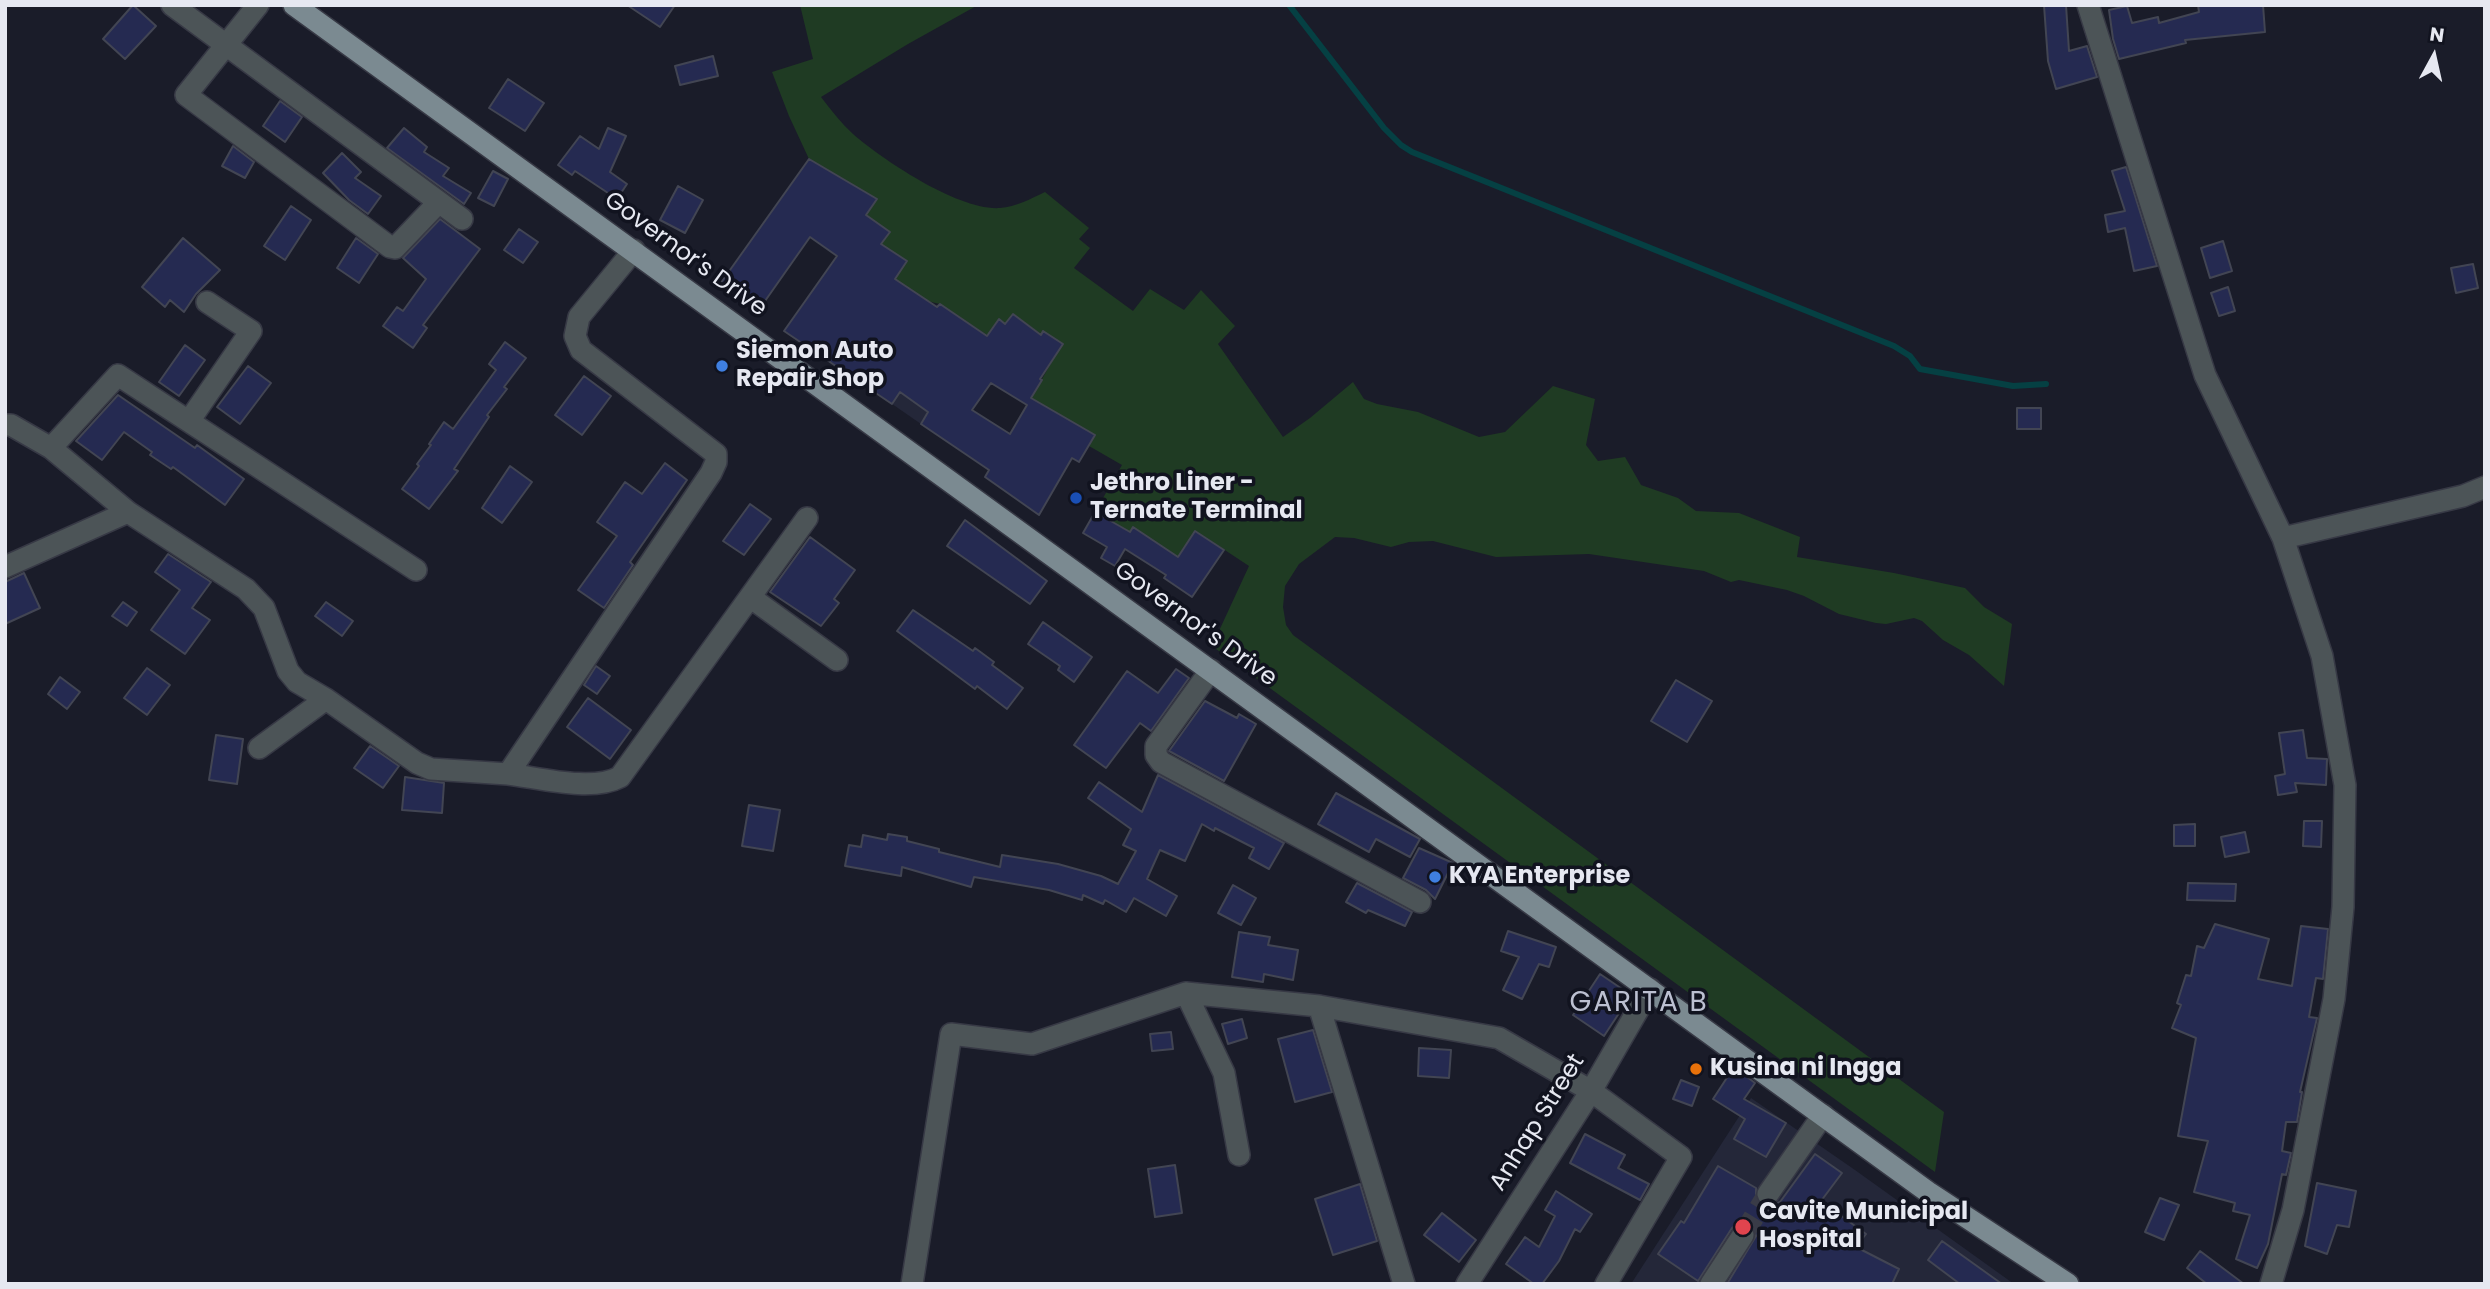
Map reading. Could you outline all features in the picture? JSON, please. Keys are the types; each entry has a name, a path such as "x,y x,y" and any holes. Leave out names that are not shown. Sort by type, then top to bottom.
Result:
{"main road":[{"name":"Governor's Drive","path":"294,5 1928,1192 2068,1284"}],"street":[{"path":"172,5 462,219"},
{"path":"258,5 186,95 384,244 395,248 439,202"},
{"path":"2088,5 2205,375 2283,538 2322,656 2345,785 2343,907 2334,999 2293,1210 2271,1284"},
{"path":"508,774 716,462 716,454 581,350 575,336 579,317 634,250"},
{"path":"189,421 251,331 207,302"},
{"path":"51,449 118,375 416,570"},
{"path":"5,425 11,425 51,449 128,512 246,589 264,608 288,671 297,682 326,699 417,763 431,769 508,774 593,784 609,783 620,777 807,517"},
{"path":"2283,538 2463,496 2485,487"},
{"path":"5,567 128,512"},
{"path":"750,597 837,660"},
{"path":"1211,670 1156,746 1156,755 1161,762 1420,902"},
{"path":"259,748 326,699"},
{"name":"Anhap Street","path":"1467,1284 1591,1091 1650,989"},
{"path":"912,1284 951,1034 1032,1044 1186,993 1320,1006 1499,1038 1591,1091 1681,1157 1606,1284"},
{"path":"1186,993 1224,1073 1239,1155"},
{"path":"1320,1006 1404,1284"},
{"path":"1768,1195 1823,1115"},
{"path":"1711,1284 1744,1235"}],"shaded area":[{"path":"911,355 950,381 921,424 882,397"},
{"name":"Cavite Municipal Hospital","path":"1751,1098 1855,1170 2014,1284 1631,1284"}],"green space":[{"path":"800,5 978,5 821,97 844,125 866,145 902,170 943,193 983,207 1000,208 1045,192 1089,228 1079,239 1090,248 1074,268 1133,311 1150,289 1184,310 1201,290 1235,326 1218,344 1283,437 1353,382 1364,399 1418,412 1479,437 1505,432 1553,386 1595,399 1586,445 1598,461 1625,457 1641,485 1678,498 1696,511 1739,513 1800,537 1797,557 1965,588 1984,607 2012,624 2004,686 1969,655 1914,618 1886,624 1876,623 1839,614 1787,590 1739,580 1731,582 1704,571 1589,554 1496,557 1433,541 1409,542 1391,547 1354,538 1335,537 1299,564 1285,586 1283,607 1286,625 1293,635 1944,1112 1935,1172 1212,646 1249,566 1196,531 1178,557 1133,527 1130,532 1095,512 1122,465 1089,446 1095,435 1031,398 1062,344 1043,332 1041,334 1013,314 1005,324 999,320 987,335 940,304 927,301 895,279 881,244 890,232 866,215 877,199 809,159 772,72 813,59"}],"building":[{"path":"133,5 156,26 125,59 103,39"},
{"path":"627,5 675,5 660,27"},
{"path":"2044,5 2066,5 2069,51 2087,46 2097,77 2056,89 2048,61"},
{"path":"2198,5 2263,5 2265,32 2185,40 2186,43 2119,59 2109,10 2127,6 2132,23 2158,17 2159,23 2199,12"},
{"path":"713,56 718,76 680,85 675,66"},
{"path":"508,79 544,103 525,131 489,108"},
{"path":"280,101 302,117 285,142 263,126"},
{"path":"404,128 427,147 424,152 449,168 443,176 471,193 464,204 387,148"},
{"path":"608,128 626,136 610,172 627,184 617,199 575,171 572,175 558,165 580,136 599,149"},
{"path":"233,146 254,162 245,178 222,166"},
{"path":"342,153 361,172 355,178 381,196 368,214 349,200 323,173"},
{"path":"809,159 877,199 866,215 890,232 881,244 907,261 895,279 937,307 940,304 987,336 999,319 1005,324 1013,314 1041,335 1043,331 1063,344 1031,398 1095,435 1079,462 1072,458 1039,515 985,477 989,470 921,424 928,412 900,392 892,404 784,331 837,256 810,237 758,311 720,284","holes":["991,383 1027,405 1010,434 972,410"]},
{"path":"2126,167 2157,266 2134,271 2125,228 2108,232 2105,215 2125,211 2112,171"},
{"path":"493,171 508,179 494,206 478,198"},
{"path":"678,186 703,200 685,233 660,220"},
{"path":"291,206 311,220 285,260 264,246"},
{"path":"440,219 480,249 423,325 427,328 413,348 383,326 397,307 403,311 426,279 403,258"},
{"path":"519,229 538,242 523,263 504,250"},
{"path":"183,238 220,270 196,294 184,312 170,300 165,307 142,287"},
{"path":"356,238 378,254 359,283 337,268"},
{"path":"2223,241 2232,271 2210,278 2201,248"},
{"path":"2473,264 2478,288 2456,293 2451,268"},
{"path":"2228,287 2235,311 2219,316 2211,293"},
{"path":"505,342 526,358 504,387 507,389 487,415 489,417 454,469 458,471 429,509 402,489 419,466 417,464 444,422 453,429 496,370 489,364"},
{"path":"185,345 205,360 179,396 159,382"},
{"path":"248,366 271,383 240,424 217,407"},
{"path":"584,376 611,396 582,435 555,415"},
{"path":"118,395 195,448 197,445 244,479 225,505 173,467 171,469 150,455 152,452 124,432 102,460 76,441"},
{"path":"2017,408 2041,408 2041,429 2017,429"},
{"path":"665,463 687,480 630,562 633,565 604,608 578,590 617,536 597,522 625,482 642,494"},
{"path":"510,466 532,482 502,523 482,508"},
{"path":"750,504 771,519 744,555 723,541"},
{"path":"1095,512 1130,532 1133,527 1178,557 1195,531 1224,550 1192,597 1164,578 1166,575 1125,549 1115,566 1101,558 1107,547 1083,533"},
{"path":"965,520 1047,581 1030,604 947,546"},
{"path":"810,537 855,570 834,599 839,603 821,626 770,592"},
{"path":"168,554 211,582 192,608 210,620 185,654 151,630 180,590 155,572"},
{"path":"24,573 40,608 5,624 5,582"},
{"path":"123,602 137,612 127,626 112,616"},
{"path":"326,602 353,621 342,636 315,616"},
{"path":"913,610 973,651 975,648 994,662 992,665 1023,688 1007,709 977,686 975,689 897,631"},
{"path":"1043,622 1092,657 1074,682 1058,670 1060,666 1028,644"},
{"path":"596,666 610,676 597,694 584,685"},
{"path":"147,668 170,685 147,715 124,698"},
{"path":"1176,669 1189,678 1151,731 1140,723 1106,768 1074,745 1127,671 1158,693"},
{"path":"60,677 80,692 67,709 48,694"},
{"path":"1676,680 1712,701 1687,742 1651,721"},
{"path":"588,698 631,730 610,759 567,727"},
{"path":"1205,701 1237,718 1239,714 1256,724 1224,781 1169,751"},
{"path":"2303,730 2307,758 2327,759 2326,785 2295,783 2297,792 2278,795 2275,776 2285,774 2279,733"},
{"path":"216,735 243,739 237,784 209,780"},
{"path":"370,746 399,766 383,788 354,768"},
{"path":"1158,775 1284,843 1269,869 1249,858 1254,848 1202,824 1185,861 1160,850 1147,879 1177,896 1166,916 1134,898 1126,912 1105,900 1103,904 1083,895 1082,900 1049,890 974,877 971,887 902,867 901,876 845,866 849,845 861,847 863,835 887,840 888,834 907,837 907,841 939,849 939,852 1000,867 1002,855 1058,864 1101,876 1118,884 1136,851 1123,845 1131,829 1088,798 1099,782 1142,812"},
{"path":"405,777 444,783 442,813 402,810"},
{"path":"1336,793 1420,839 1410,857 1376,839 1369,852 1318,824"},
{"path":"749,805 780,810 773,851 742,846"},
{"path":"2304,821 2322,821 2321,847 2303,846"},
{"path":"2195,824 2195,846 2174,846 2174,825"},
{"path":"2245,832 2249,852 2225,857 2221,837"},
{"path":"1419,848 1453,863 1435,899 1426,890 1403,878"},
{"path":"1357,883 1412,912 1405,926 1368,910 1366,913 1346,902"},
{"path":"2188,883 2236,884 2235,901 2187,900"},
{"path":"1233,885 1256,898 1241,925 1218,913"},
{"path":"2215,924 2269,939 2258,979 2292,986 2301,926 2328,929 2323,979 2316,978 2309,1017 2317,1018 2300,1092 2297,1122 2286,1122 2282,1151 2291,1153 2286,1175 2282,1174 2268,1244 2257,1268 2236,1259 2250,1215 2233,1211 2235,1203 2194,1192 2208,1141 2178,1136 2196,1038 2172,1028 2181,1005 2177,1003 2186,975 2191,976 2197,946 2204,948"},
{"path":"1508,931 1556,947 1549,967 1539,964 1522,999 1503,990 1519,957 1501,951"},
{"path":"1239,932 1270,937 1268,945 1298,950 1293,980 1264,974 1263,982 1232,977"},
{"path":"1600,974 1631,995 1604,1036 1573,1015"},
{"path":"1242,1019 1247,1038 1228,1044 1222,1024"},
{"path":"1313,1030 1332,1092 1295,1102 1278,1039"},
{"path":"1171,1032 1173,1049 1152,1051 1150,1034"},
{"path":"1419,1048 1451,1050 1449,1078 1418,1076"},
{"path":"1734,1067 1755,1083 1744,1099 1786,1123 1766,1157 1734,1139 1745,1119 1713,1099"},
{"path":"1681,1080 1699,1087 1692,1106 1673,1099"},
{"path":"1585,1134 1625,1155 1618,1168 1649,1184 1640,1200 1570,1163"},
{"path":"1815,1154 1842,1173 1821,1201 1866,1234 1856,1247 1899,1269 1892,1284 1727,1284 1756,1236 1754,1228 1744,1222 1732,1228 1698,1281 1658,1254 1681,1221 1684,1223 1718,1166 1756,1188 1756,1200 1768,1207 1780,1202"},
{"path":"1175,1165 1182,1213 1155,1217 1148,1169"},
{"path":"2317,1183 2356,1191 2349,1227 2337,1225 2327,1254 2305,1246"},
{"path":"1360,1184 1377,1241 1333,1255 1315,1199"},
{"path":"1556,1191 1592,1214 1580,1232 1575,1229 1559,1261 1542,1284 1534,1284 1506,1264 1525,1237 1539,1247 1555,1216 1545,1210"},
{"path":"2160,1198 2179,1205 2164,1240 2145,1232"},
{"path":"1442,1213 1476,1240 1459,1262 1424,1235"},
{"path":"1942,1241 2002,1284 1960,1284 1928,1260"},
{"path":"2200,1251 2244,1284 2207,1284 2187,1268"}],"waterway":[{"path":"1289,5 1384,128 1412,152 1894,346 1910,356 1920,369 2013,386 2046,384"}],"tunnel":[{"path":"1743,1235 1768,1194"}],"place":[{"name":"Siemon Auto Repair Shop","path":"722,366"},
{"name":"Jethro Liner - Ternate Terminal","path":"1076,498"},
{"name":"KYA Enterprise","path":"1435,877"},
{"name":"Kusina ni Ingga","path":"1696,1069"},
{"name":"Cavite Municipal Hospital","path":"1743,1227"}],"district":[{"name":"GARITA B","path":"1639,1004"}]}
